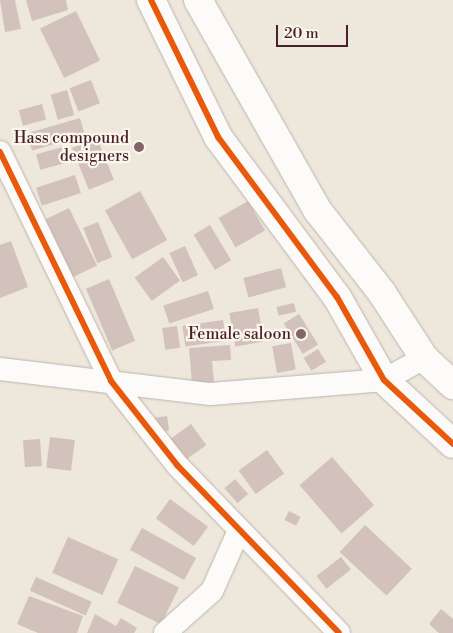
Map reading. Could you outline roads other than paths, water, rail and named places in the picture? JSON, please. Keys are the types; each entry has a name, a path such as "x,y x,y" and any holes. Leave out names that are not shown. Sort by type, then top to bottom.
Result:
{"street":[{"path":"151,0 218,137 337,297 384,380 453,444"},
{"path":"198,0 318,211 382,293 424,358 453,386"},
{"path":"0,152 111,381 177,465 238,533 339,633"},
{"path":"0,369 211,394 384,380 424,358"},
{"path":"165,633 212,590 238,533"}],"place":[{"name":"Hass compound designers","path":"139,147"},
{"name":"Female saloon","path":"301,334"}]}
